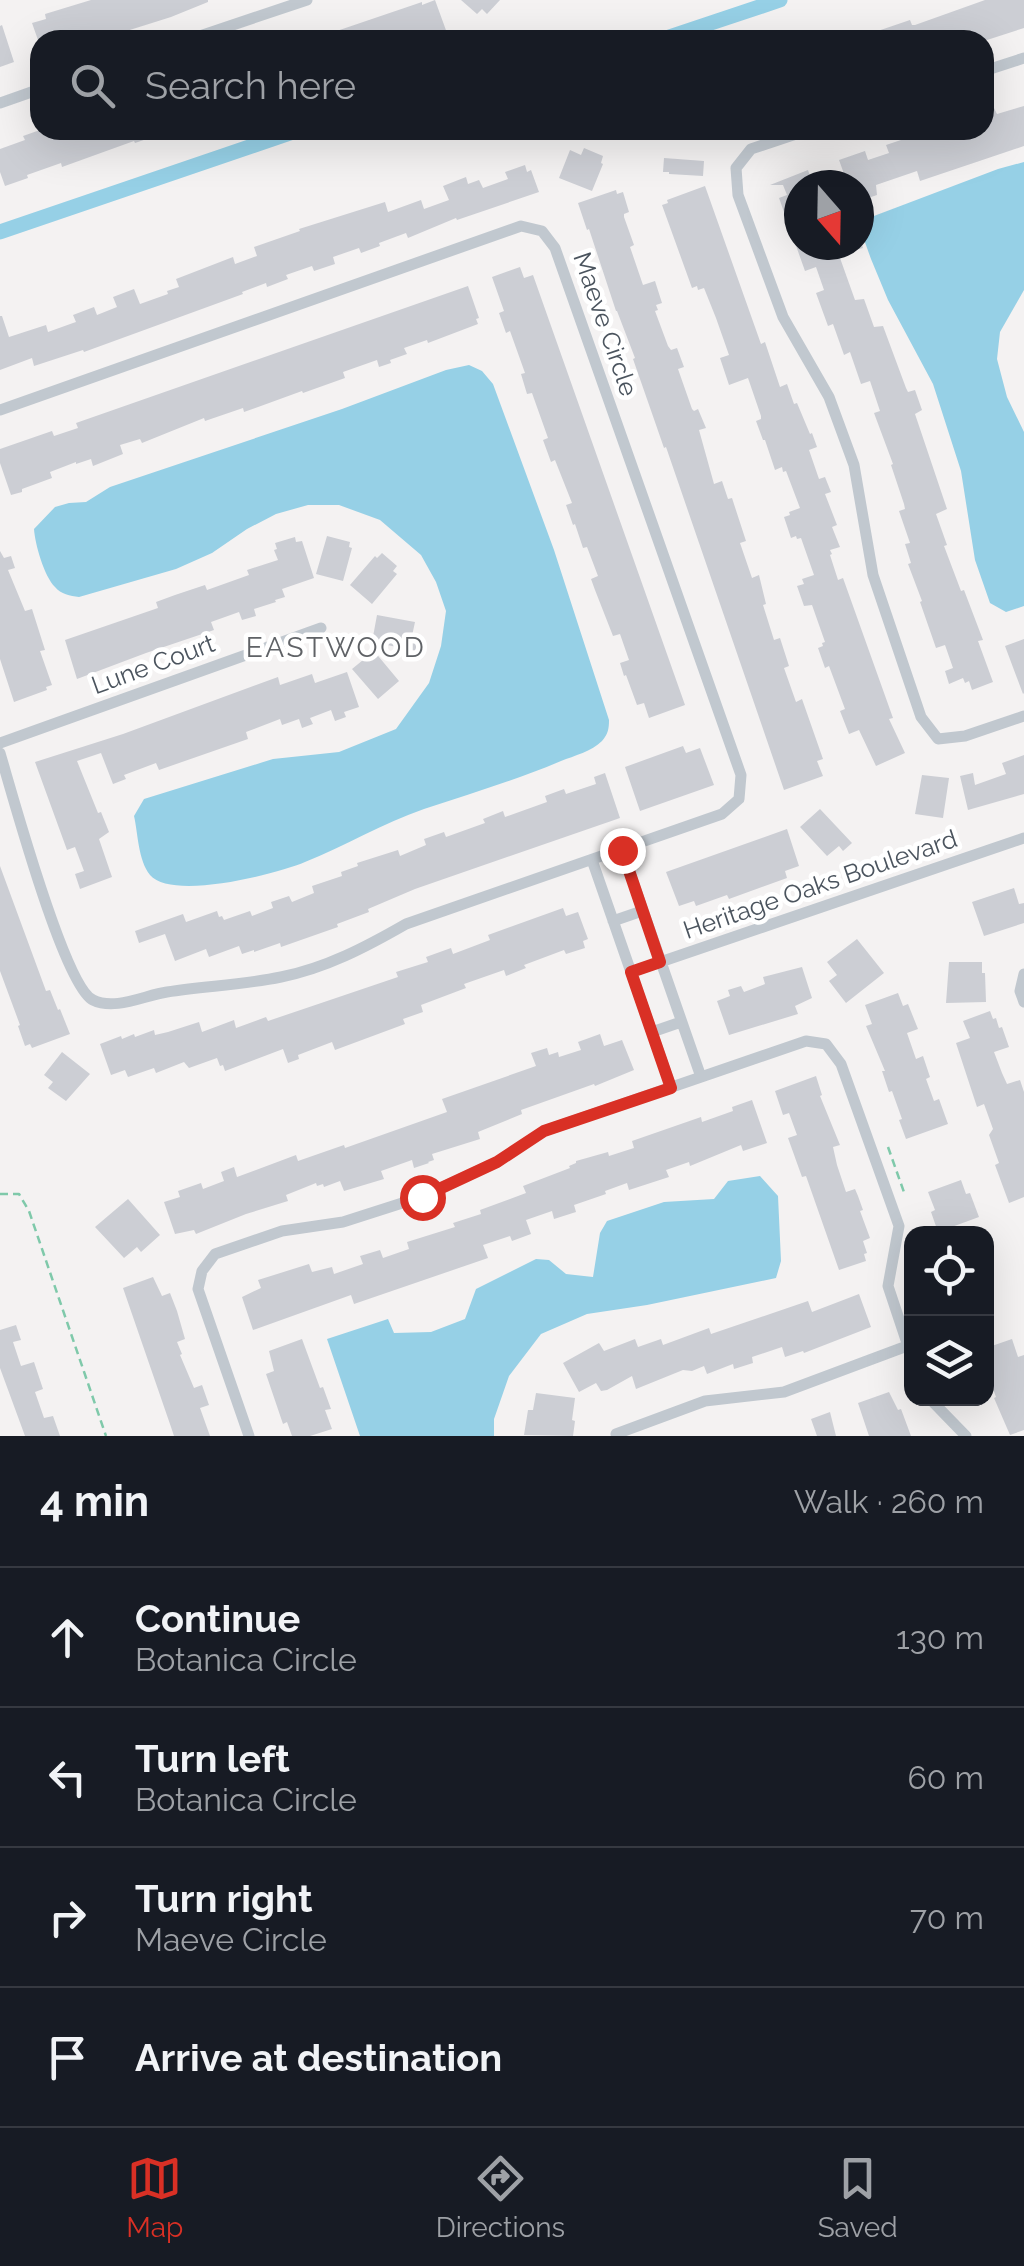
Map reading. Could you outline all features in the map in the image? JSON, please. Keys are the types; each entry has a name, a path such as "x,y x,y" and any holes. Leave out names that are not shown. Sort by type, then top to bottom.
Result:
{"street":[{"path":"213,30 275,5 306,0"},
{"path":"994,68 1024,58"},
{"path":"0,103 30,92"},
{"path":"778,140 751,149 736,168 738,195 783,317 830,398 854,464 872,576 921,717 938,740 965,736 1024,716"},
{"name":"Maeve Circle","path":"0,410 521,226 542,231 556,248 741,775 739,799 722,814 406,924 359,951 322,966 284,977 165,992 116,1004 92,1000 80,987 52,924 0,753"},
{"name":"Lune Court","path":"0,743 321,628"},
{"name":"Heritage Oaks Boulevard","path":"631,972 1024,838"},
{"path":"622,850 701,1077"},
{"path":"592,860 671,1088"},
{"path":"613,921 642,911"},
{"path":"1024,974 1020,991 1024,1002"},
{"path":"652,1032 680,1022"},
{"path":"249,1436 198,1289 202,1271 215,1254 282,1231 343,1222 422,1197 497,1162 544,1131 806,1041 826,1044 841,1064 898,1226 888,1286 904,1334"},
{"path":"616,1434 705,1401 784,1392 904,1354"},
{"path":"936,1406 966,1436"}],"path":[{"path":"888,1147 906,1195"},
{"path":"0,1194 18,1194 29,1211 106,1436"}],"water":[{"path":"1024,162 1024,290 1000,332 997,359 1007,397 1024,432 1024,606 1006,612 990,603 975,560 961,471 933,384 871,260 874,216"},
{"path":"469,365 482,371 493,384 554,550 609,720 606,736 583,753 409,815 291,867 201,885 180,886 150,875 143,862 134,816 144,799 273,759 339,752 396,729 429,683 441,646 446,611 421,555 380,520 339,505 308,505 276,514 212,553 176,569 79,597 63,593 51,582 34,529 55,507 86,502 110,487"},
{"path":"760,1176 778,1196 781,1261 776,1278 587,1314 541,1334 509,1376 494,1419 494,1436 360,1436 327,1339 388,1319 394,1333 431,1332 465,1319 476,1289 536,1259 549,1260 566,1274 593,1277 600,1233 607,1221 664,1202 714,1199 728,1181"}],"building":[{"path":"91,0 208,0 130,30 34,30 32,23 46,19 45,14"},
{"path":"435,0 446,30 340,30 422,2"},
{"path":"461,0 500,0 487,14 482,9 477,14"},
{"path":"985,0 1024,0 1024,28 994,38 994,30 881,30 910,20 915,25"},
{"path":"0,26 14,62 0,67"},
{"path":"1024,106 1024,146 920,181 917,171 876,185 874,196 874,170 843,170 839,160 865,151 868,160 889,153 886,145 901,140 994,140 994,108 997,114"},
{"path":"30,134 30,140 144,140 62,167 61,163 5,186 0,172 0,149 25,140 23,136"},
{"path":"584,148 603,156 592,191 559,178 570,150 581,155"},
{"path":"664,158 704,161 703,176 663,172"},
{"path":"525,165 527,172 531,170 539,192 408,238 406,233 361,253 359,248 333,257 335,264 314,271 312,266 286,275 288,279 267,287 266,283 84,352 34,366 32,358 0,370 0,316 9,337 46,325 48,332 76,322 73,315 94,307 97,315 117,307 113,297 134,289 140,304 168,294 167,291 179,287 176,279 233,257 235,264 257,256 254,247 299,229 385,202 388,212 421,200 424,209 449,200 443,186 466,177 468,184 479,180 483,188 508,179 505,172"},
{"path":"705,186 761,344 765,342 780,387 787,384 812,433 817,447 809,450 819,479 825,477 831,492 825,494 837,525 832,527 840,547 830,550 830,555 838,580 843,578 893,718 889,719 905,753 876,766 859,730 849,734 840,711 845,709 818,648 825,642 812,605 804,606 797,586 804,584 802,579 814,575 801,538 791,538 784,517 800,508 786,471 782,467 775,470 756,421 761,416 748,378 729,385 720,358 729,355 716,318 704,288 692,288 662,205"},
{"path":"616,190 617,194 623,192 629,212 624,217 643,285 655,281 662,303 656,305 655,311 668,346 671,350 677,348 684,367 678,369 692,409 698,409 706,428 699,430 714,484 722,481 728,499 732,498 746,541 740,543 752,578 759,575 774,640 780,638 789,666 784,668 796,702 802,699 823,759 817,761 823,776 784,790 578,203"},
{"path":"801,260 841,260 855,300 864,299 874,327 883,326 908,392 915,390 922,410 915,414 947,509 936,514 947,545 944,546 983,640 978,641 993,682 972,690 963,678 949,684 945,671 953,668 945,645 936,648 908,564 911,563 905,544 910,543 899,511 905,509 904,504 874,413 880,411 870,381 861,384 850,352 844,355 833,324 828,326 816,293 824,290 816,267 805,271"},
{"path":"520,267 524,278 533,275 685,705 649,718 644,703 637,705 624,676 620,663 629,660 620,634 613,636 595,590 591,579 598,576 573,525 566,505 572,503 555,460 551,462 543,440 548,438 532,393 527,394 521,374 525,373 510,331 506,333 499,313 504,311 492,277"},
{"path":"468,286 478,324 404,348 407,354 390,360 391,363 379,367 377,360 343,372 345,378 303,393 244,412 243,408 205,421 204,418 142,443 140,439 120,445 123,454 93,466 91,459 76,462 50,472 52,478 11,495 0,463 0,449 52,431 54,436 78,428 76,423"},
{"path":"327,536 350,542 352,548 343,581 316,574"},
{"path":"295,537 296,542 302,541 314,578 282,589 285,597 254,609 256,616 242,620 239,612 211,622 214,630 77,679 65,640 158,608 156,602 175,595 205,585 207,590 249,575 247,570 278,560 275,543"},
{"path":"0,551 4,558 11,556 15,568 8,570 25,611 32,609 52,685 14,702 0,659"},
{"path":"382,553 397,566 393,571 397,574 372,604 350,585"},
{"path":"377,615 415,622 412,636 419,638 417,651 372,642"},
{"path":"1024,639 1024,693 1023,694 1005,646"},
{"path":"374,651 399,681 378,699 352,669"},
{"path":"347,672 359,707 344,712 346,717 335,721 331,710 310,718 313,724 302,728 299,719 282,725 280,719 246,732 248,739 159,770 156,763 124,775 126,779 113,784 101,753 77,761 109,832 99,839 112,877 80,889 75,874 84,871 75,847 67,850 35,762 278,677 280,685 312,674 315,683"},
{"path":"683,746 686,753 700,748 714,785 640,811 625,767"},
{"path":"1024,755 1024,794 968,810 960,776 973,773 975,785 1006,774 1002,763"},
{"path":"605,773 620,818 415,889 337,924 338,927 281,947 280,943 242,954 239,946 209,957 206,949 175,961 165,934 139,943 135,931 183,914 186,922 217,911 224,920 250,911 252,916 273,908 271,902 289,896 292,902 314,893 312,886 342,876 341,872 358,866 357,863 398,850 400,856 426,845 424,839 444,832 446,837 485,823 483,819 503,811 505,817 547,802 545,796 564,789 566,794 596,784 594,777"},
{"path":"922,775 949,778 943,818 915,814"},
{"path":"820,809 852,843 843,851 839,846 827,856 800,827"},
{"path":"787,829 799,866 785,871 787,878 729,899 727,895 696,906 694,901 679,906 666,872"},
{"path":"0,866 46,991 50,990 70,1034 32,1048 30,1044 25,1046 0,971"},
{"path":"1014,888 1019,904 1024,903 1024,923 984,936 972,902"},
{"path":"563,908 566,916 578,912 588,939 583,941 585,948 566,954 564,950 506,976 504,970 464,984 466,988 421,1005 423,1012 403,1019 405,1024 335,1050 332,1042 288,1063 283,1049 225,1071 217,1058 189,1068 184,1062 156,1073 154,1068 128,1077 125,1070 111,1075 100,1044 121,1036 135,1037 154,1030 155,1035 199,1022 202,1032 234,1020 236,1028 266,1017 268,1021 398,977 396,972 428,962 426,957 451,948 453,954 490,940 488,935"},
{"path":"857,939 884,973 846,1003 829,981 837,975 827,962"},
{"path":"949,962 982,962 986,1002 946,1003"},
{"path":"802,967 812,998 795,1006 798,1014 729,1035 717,1001 730,996 728,990 741,986 744,992 765,984 763,977"},
{"path":"898,993 903,1006 908,1004 918,1029 907,1033 916,1059 923,1056 934,1101 939,1099 948,1124 906,1139 866,1026 872,1024 865,1005"},
{"path":"990,1011 1002,1027 1009,1047 994,1052 1002,1073 1007,1084 1020,1080 1024,1092 1024,1197 1009,1203 995,1165 999,1163 989,1135 993,1129 984,1104 977,1107 956,1043 970,1038 963,1021"},
{"path":"600,1034 604,1046 622,1040 634,1070 521,1110 522,1114 478,1132 480,1139 432,1154 434,1160 429,1163 414,1168 412,1160 381,1171 384,1179 344,1191 340,1181 324,1187 316,1183 286,1195 288,1201 196,1234 194,1230 175,1234 164,1202 180,1197 178,1191 201,1183 203,1189 224,1181 221,1172 234,1167 237,1177 296,1155 298,1161 344,1145 345,1148 447,1112 442,1099 536,1066 531,1053 547,1048 549,1055 558,1052 559,1057 581,1050 578,1042"},
{"path":"62,1052 90,1074 66,1101 48,1088 53,1082 44,1075"},
{"path":"816,1076 840,1145 833,1147 846,1192 855,1189 870,1238 863,1241 866,1261 839,1270 806,1176 802,1177 788,1138 797,1135 789,1113 783,1115 775,1091"},
{"path":"752,1100 767,1143 743,1151 741,1145 690,1166 689,1162 666,1170 669,1177 629,1190 627,1183 574,1205 576,1212 554,1219 552,1211 526,1220 531,1234 483,1245 488,1258 354,1304 351,1295 253,1330 242,1297 261,1288 258,1280 309,1264 312,1272 332,1267 334,1274 363,1264 360,1256 380,1250 383,1258 409,1249 407,1242 455,1227 453,1223 481,1214 480,1210 526,1193 523,1186 570,1168 576,1161 634,1148 632,1141 701,1117 702,1122"},
{"path":"961,1180 979,1217 954,1226 936,1226 928,1192"},
{"path":"128,1199 160,1235 141,1252 137,1247 124,1258 95,1227"},
{"path":"153,1277 162,1296 170,1293 177,1311 185,1339 177,1342 180,1355 194,1388 202,1385 209,1405 200,1408 210,1436 174,1436 123,1288"},
{"path":"859,1294 871,1327 804,1353 785,1357 782,1347 752,1357 753,1363 734,1369 733,1364 707,1374 704,1366 683,1370 636,1389 632,1376 607,1390 601,1391 596,1383 579,1392 563,1363 599,1343 604,1351 635,1339 638,1347 661,1339 663,1345 709,1328 711,1334 808,1301 812,1312"},
{"path":"16,1325 21,1340 13,1342 21,1366 34,1362 43,1389 35,1392 44,1418 53,1416 60,1436 25,1436 0,1368 0,1330"},
{"path":"302,1339 331,1409 325,1410 332,1429 310,1436 292,1436 287,1422 283,1424 266,1374 274,1371 269,1351"},
{"path":"1012,1339 1018,1357 1024,1355 1024,1430 1010,1435 994,1398 994,1345"},
{"path":"889,1392 898,1410 901,1409 911,1436 869,1436 858,1403"},
{"path":"536,1393 575,1398 573,1436 524,1435 528,1410 533,1410"},
{"path":"830,1412 836,1436 817,1436 811,1419"}],"waterway":[{"path":"690,30 780,0"},
{"path":"0,232 270,140"}],"district":[{"name":"EASTWOOD","path":"336,647"}],"route":[{"path":"422,1197 497,1162 544,1131 671,1088 631,972 660,962 622,850"}]}
